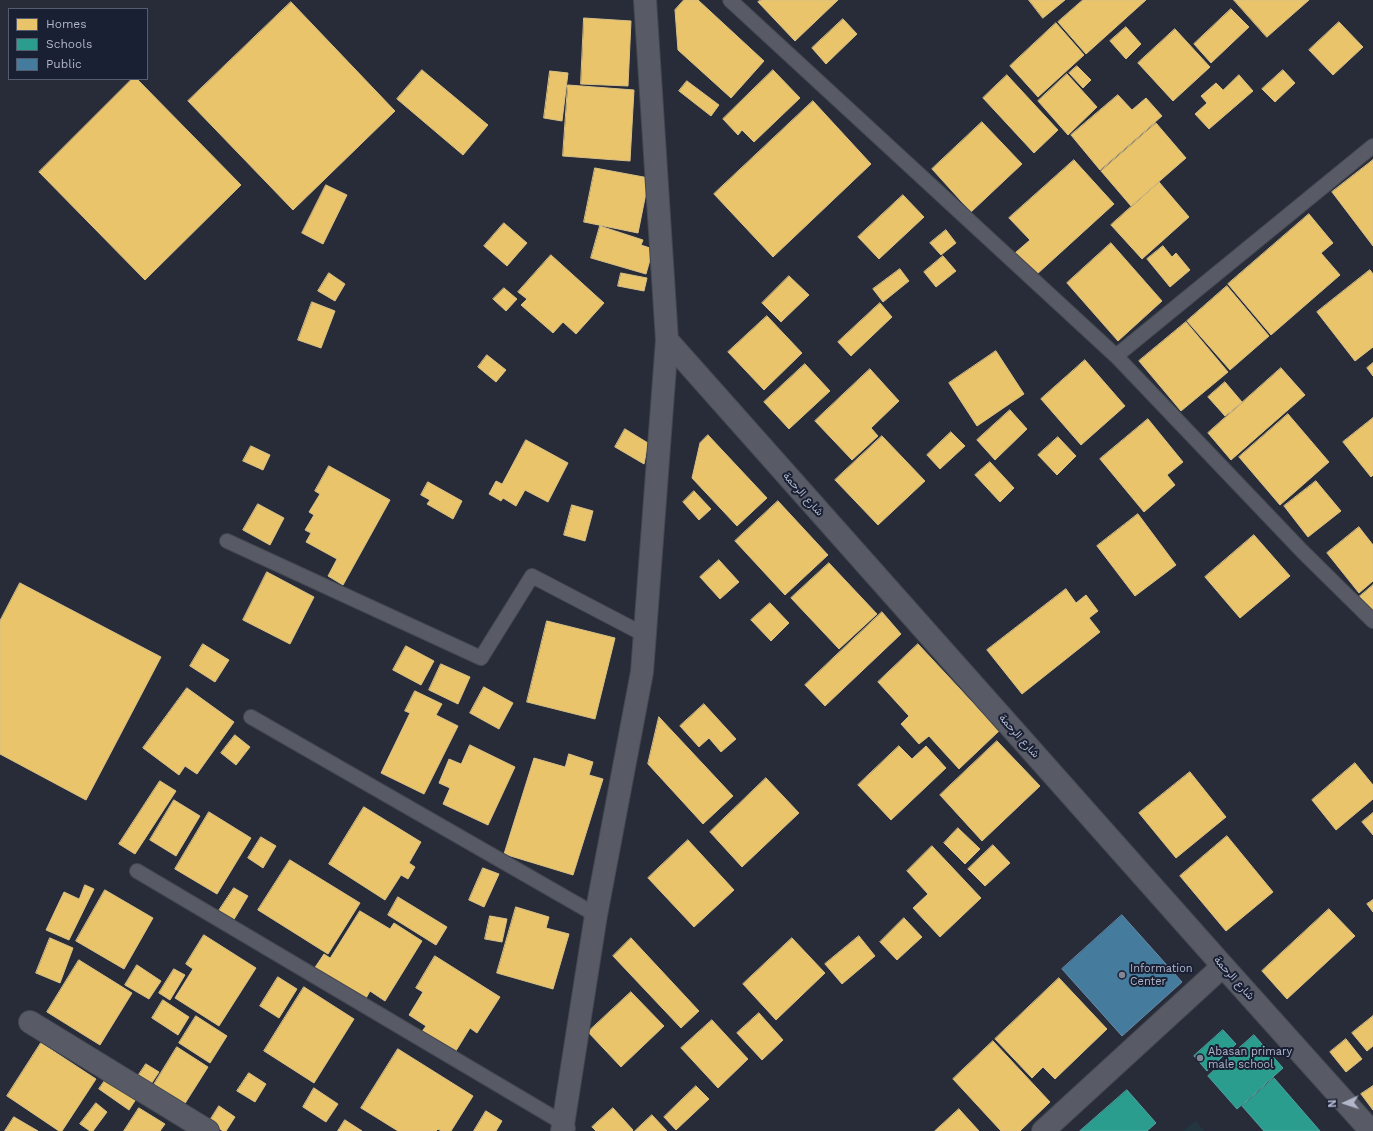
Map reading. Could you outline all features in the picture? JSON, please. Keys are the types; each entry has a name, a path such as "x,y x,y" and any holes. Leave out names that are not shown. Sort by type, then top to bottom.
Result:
{"street":[{"path":"566,1128 596,915 642,672 667,340 645,0"},
{"name":"شارع الرحمة","path":"667,340 1371,1131"},
{"path":"1043,1131 1223,966"},
{"path":"30,1022 208,1131"}],"lane":[{"path":"730,0 1116,356 1302,551 1373,621"},
{"path":"1116,356 1373,146"},
{"path":"227,541 480,658 532,576 645,635"},
{"path":"251,717 596,915"},
{"path":"137,870 566,1128"}],"shaded area":[{"path":"1196,1121 1204,1131 1183,1131"}],"building: Homes":[{"path":"684,0 698,0 764,61 731,98 678,50 675,10"},
{"path":"761,0 838,0 795,41 758,2"},
{"path":"1029,0 1065,0 1043,18"},
{"path":"1083,0 1146,0 1086,54 1058,22"},
{"path":"1234,0 1309,0 1267,37"},
{"path":"291,2 395,111 293,210 188,101"},
{"path":"1231,9 1249,27 1211,63 1194,44"},
{"path":"584,18 631,21 628,86 581,84"},
{"path":"843,19 857,34 826,64 812,48"},
{"path":"1339,22 1363,47 1333,75 1309,50"},
{"path":"1056,23 1084,55 1038,97 1010,66"},
{"path":"1126,27 1141,44 1126,59 1110,41"},
{"path":"1175,29 1210,67 1173,101 1138,63"},
{"path":"1077,66 1091,80 1083,88 1069,73"},
{"path":"422,70 488,125 463,155 397,99"},
{"path":"773,70 800,98 754,142 742,130 738,135 723,119"},
{"path":"1283,70 1295,83 1275,102 1262,89"},
{"path":"550,71 568,73 562,121 544,118"},
{"path":"1067,74 1097,107 1068,135 1038,101"},
{"path":"1007,75 1058,130 1034,153 983,98"},
{"path":"1239,75 1253,91 1209,129 1195,114 1207,103 1201,96 1216,83 1223,90"},
{"path":"131,80 138,80 241,185 145,280 39,172"},
{"path":"687,81 719,105 711,116 679,91"},
{"path":"568,85 634,90 630,161 563,156"},
{"path":"1118,95 1132,110 1146,98 1162,116 1100,170 1071,135"},
{"path":"813,101 871,164 773,257 714,194"},
{"path":"982,122 1022,164 971,212 932,169"},
{"path":"1156,123 1186,158 1131,206 1101,171"},
{"path":"1074,160 1114,204 1036,275 1015,253 1030,240 1009,218"},
{"path":"1373,160 1373,246 1332,192"},
{"path":"595,168 649,178 638,233 584,222"},
{"path":"1159,182 1189,217 1142,259 1111,225"},
{"path":"326,185 347,195 323,244 302,233"},
{"path":"903,195 924,217 879,259 858,237"},
{"path":"1309,214 1333,243 1321,253 1340,275 1271,335 1228,284"},
{"path":"504,223 527,243 507,266 484,246"},
{"path":"600,226 643,240 641,245 653,249 646,274 591,258"},
{"path":"946,230 956,243 941,255 930,243"},
{"path":"1111,243 1162,301 1118,341 1067,283"},
{"path":"1163,246 1172,257 1176,253 1190,270 1170,287 1147,259"},
{"path":"551,255 604,303 576,334 563,322 553,333 521,305 527,299 518,292"},
{"path":"943,256 956,271 936,287 924,272"},
{"path":"900,269 909,281 883,302 873,289"},
{"path":"1370,270 1373,274 1373,347 1355,361 1317,312"},
{"path":"329,273 345,284 335,301 318,291"},
{"path":"621,273 647,278 644,291 618,286"},
{"path":"789,276 809,295 781,322 762,303"},
{"path":"1227,286 1269,336 1230,370 1187,321"},
{"path":"504,288 517,299 506,311 493,299"},
{"path":"312,302 335,311 321,348 298,340"},
{"path":"880,303 892,317 851,356 838,342"},
{"path":"767,316 802,353 764,390 728,352"},
{"path":"1186,322 1228,372 1181,411 1139,361"},
{"path":"996,351 1024,394 977,426 949,383"},
{"path":"487,355 506,370 496,382 478,367"},
{"path":"1085,360 1125,406 1081,445 1041,399"},
{"path":"1373,363 1373,376 1367,368"},
{"path":"805,364 830,391 789,429 764,402"},
{"path":"1281,368 1305,395 1231,460 1208,433"},
{"path":"870,369 899,401 871,428 878,436 852,460 815,421"},
{"path":"1225,382 1242,402 1225,416 1208,397"},
{"path":"1010,410 1027,429 995,460 977,440"},
{"path":"1288,414 1329,462 1280,505 1239,457"},
{"path":"1373,418 1373,475 1371,477 1343,442"},
{"path":"1148,419 1183,462 1167,475 1175,485 1144,512 1100,459"},
{"path":"625,429 648,443 644,464 615,447"},
{"path":"951,432 965,446 940,469 927,455"},
{"path":"708,435 767,498 737,526 692,478 700,443"},
{"path":"882,436 925,481 878,525 835,480"},
{"path":"1058,437 1076,456 1057,475 1038,455"},
{"path":"526,440 568,463 548,502 525,490 516,506 503,498 501,501 489,494 496,481 502,484"},
{"path":"251,446 270,455 263,470 243,461"},
{"path":"990,462 1014,488 1000,502 975,475"},
{"path":"329,466 390,500 343,585 328,576 337,559 306,542 311,533 305,530 314,515 309,512 320,494 315,491"},
{"path":"1316,481 1341,511 1308,537 1284,506"},
{"path":"428,482 462,501 453,519 427,504 430,500 421,495"},
{"path":"694,491 711,509 699,520 683,502"},
{"path":"778,501 828,555 785,595 735,541"},
{"path":"258,504 284,518 270,545 243,530"},
{"path":"572,505 593,511 585,541 564,535"},
{"path":"1138,514 1176,565 1135,596 1097,546"},
{"path":"1359,527 1373,545 1373,581 1359,593 1327,553"},
{"path":"1254,535 1290,576 1240,618 1205,577"},
{"path":"719,560 739,582 720,599 700,577"},
{"path":"829,563 877,614 839,649 791,598"},
{"path":"267,572 314,597 290,644 243,620"},
{"path":"20,583 161,657 86,800 0,754 0,621"},
{"path":"1373,585 1373,613 1359,597"},
{"path":"1066,589 1076,603 1086,595 1098,611 1089,618 1100,632 1022,694 987,650"},
{"path":"770,603 789,623 771,641 751,620"},
{"path":"882,612 901,634 825,706 805,685"},
{"path":"547,621 615,638 595,719 527,702"},
{"path":"203,644 229,660 215,682 190,666"},
{"path":"918,644 999,731 959,769 929,736 919,744 901,724 909,716 878,682"},
{"path":"406,646 434,661 421,685 393,670"},
{"path":"441,664 470,677 458,704 429,690"},
{"path":"484,687 513,703 499,729 470,713"},
{"path":"187,688 234,722 197,774 185,766 179,775 143,748"},
{"path":"415,691 442,704 436,715 458,726 424,794 381,773 410,713 405,711"},
{"path":"704,704 736,739 721,752 709,738 699,747 680,726"},
{"path":"659,717 733,796 703,824 648,764"},
{"path":"235,735 250,747 236,765 221,753"},
{"path":"997,741 1040,786 982,841 940,795"},
{"path":"470,745 515,767 488,825 443,804 450,788 439,783 449,759 461,764"},
{"path":"899,746 912,759 926,746 946,768 891,820 858,785"},
{"path":"569,754 593,762 589,775 603,779 573,875 504,854 534,758 565,767"},
{"path":"1355,763 1373,785 1373,799 1336,830 1312,800"},
{"path":"1190,772 1226,817 1176,858 1139,813"},
{"path":"766,778 799,813 742,867 710,832"},
{"path":"160,781 176,791 135,854 119,844"},
{"path":"174,800 200,816 176,856 150,840"},
{"path":"364,807 421,842 409,863 415,867 408,879 401,875 385,900 329,864"},
{"path":"209,812 251,838 217,894 175,869"},
{"path":"1373,813 1373,835 1362,822"},
{"path":"958,828 980,849 965,864 944,843"},
{"path":"1227,836 1273,892 1226,931 1180,876"},
{"path":"261,837 276,846 263,868 248,858"},
{"path":"688,840 734,890 694,927 648,878"},
{"path":"993,845 1010,863 985,886 968,869"},
{"path":"932,846 981,898 940,937 913,908 928,894 907,871"},
{"path":"290,860 360,903 328,954 258,910"},
{"path":"483,868 499,874 484,907 469,900"},
{"path":"85,885 94,889 69,940 46,930 64,892 79,899"},
{"path":"234,888 248,896 233,921 218,912"},
{"path":"105,890 153,918 124,969 76,941"},
{"path":"398,897 447,927 436,945 388,915"},
{"path":"1373,900 1373,912 1367,904"},
{"path":"516,907 549,917 546,928 569,934 553,989 497,973"},
{"path":"1329,909 1355,936 1287,999 1262,971"},
{"path":"360,911 390,929 394,923 422,941 385,1001 370,991 365,1000 314,969 324,954 330,958"},
{"path":"490,916 507,919 502,942 485,939"},
{"path":"904,918 922,937 897,960 880,942"},
{"path":"204,935 256,968 219,1026 175,998 193,969 186,964"},
{"path":"859,936 875,956 842,984 825,964"},
{"path":"50,938 73,948 60,983 36,973"},
{"path":"631,938 699,1011 681,1028 613,956"},
{"path":"792,938 825,973 776,1020 743,984"},
{"path":"435,956 500,997 477,1033 470,1028 454,1054 421,1033 426,1026 409,1015 423,992 416,988"},
{"path":"79,960 132,993 100,1045 47,1012"},
{"path":"137,965 161,981 149,999 125,985"},
{"path":"174,969 185,975 170,1000 159,993"},
{"path":"278,977 297,989 279,1018 260,1006"},
{"path":"1059,978 1107,1029 1055,1079 1043,1067 1032,1078 995,1039"},
{"path":"304,987 354,1019 314,1083 264,1051"},
{"path":"631,992 664,1026 621,1067 588,1032"},
{"path":"163,1000 189,1017 178,1035 152,1018"},
{"path":"759,1013 783,1040 762,1060 737,1033"},
{"path":"196,1016 227,1036 210,1063 179,1043"},
{"path":"1373,1016 1373,1046 1367,1051 1352,1033"},
{"path":"712,1020 748,1059 718,1088 681,1048"},
{"path":"1346,1039 1362,1059 1346,1072 1330,1052"},
{"path":"993,1041 1050,1102 1020,1131 1001,1131 953,1079"},
{"path":"41,1043 96,1079 62,1131 59,1131 7,1096"},
{"path":"177,1047 208,1067 184,1105 153,1086"},
{"path":"398,1049 473,1096 451,1131 441,1131 438,1129 436,1131 398,1131 361,1108"},
{"path":"146,1064 159,1072 151,1084 138,1076"},
{"path":"249,1073 266,1084 255,1102 237,1091"},
{"path":"108,1076 138,1096 129,1110 99,1089"},
{"path":"696,1086 709,1099 676,1130 664,1117"},
{"path":"1373,1086 1373,1110 1361,1094"},
{"path":"314,1088 338,1104 326,1122 303,1107"},
{"path":"96,1103 107,1112 93,1131 90,1131 80,1124"},
{"path":"219,1106 235,1117 226,1131 223,1131 209,1122"},
{"path":"139,1108 165,1124 160,1131 124,1131"},
{"path":"613,1108 633,1130 632,1131 596,1131 592,1127"},
{"path":"959,1109 979,1131 935,1131"},
{"path":"486,1111 502,1121 496,1131 474,1131"},
{"path":"652,1115 667,1131 635,1131"},
{"path":"14,1117 38,1131 5,1131"},
{"path":"345,1120 362,1131 338,1131"}],"building: Schools":[{"path":"1223,1030 1236,1044 1207,1071 1194,1056"},
{"path":"1254,1035 1283,1068 1237,1109 1208,1076"},
{"path":"1274,1078 1320,1131 1264,1131 1242,1106"},
{"path":"1127,1090 1156,1123 1147,1131 1080,1131"}],"building: Public":[{"name":"Information Center","path":"1122,915 1182,982 1122,1036 1062,969"}],"place":[{"name":"Information Center","path":"1122,975"},
{"name":"Abasan primary male school","path":"1200,1058"}]}
